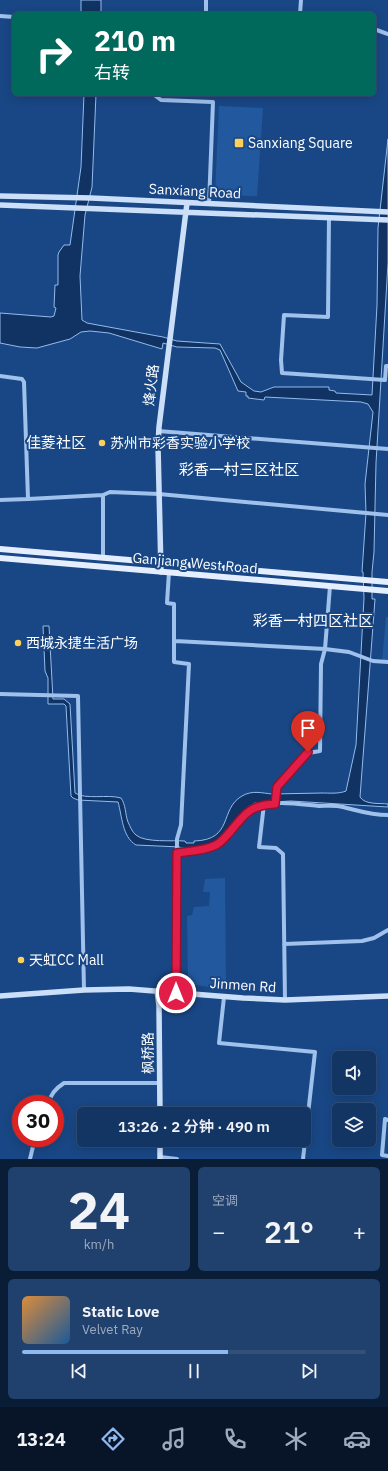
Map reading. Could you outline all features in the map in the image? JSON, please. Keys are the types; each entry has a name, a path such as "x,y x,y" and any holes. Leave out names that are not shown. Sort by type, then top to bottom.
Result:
{"main road":[{"name":"Sanxiang Road","path":"0,196 91,198 388,212"},
{"name":"烽火路","path":"161,572 158,431 187,203"},
{"name":"Sanxiang Road","path":"0,205 388,220"},
{"name":"Ganjiang West Road","path":"0,549 388,582"},
{"name":"Ganjiang West Road","path":"0,558 388,591"},
{"name":"Jinmen Rd","path":"0,996 84,990 129,989 224,997 285,1000 388,996"},
{"name":"枫桥路","path":"157,991 159,1006 160,1107"},
{"path":"160,1147 160,1158"}],"street":[{"path":"206,0 206,12"},
{"path":"300,12 301,0"},
{"path":"0,16 12,17"},
{"path":"376,30 388,34"},
{"path":"156,96 161,100 213,102 209,204"},
{"path":"329,218 328,317 284,315 281,360 282,373 385,380 386,366 388,366"},
{"path":"0,376 22,380 24,382 28,498"},
{"path":"158,431 388,449"},
{"path":"0,500 102,495 110,492 159,494 388,515"},
{"path":"102,495 103,558"},
{"path":"169,572 167,603 174,604 174,662 189,664 181,825 177,839 176,993"},
{"path":"276,803 277,787 308,752 320,752 321,664 325,649 330,586"},
{"path":"175,641 325,649 349,652 373,661 388,662"},
{"path":"0,694 78,696 84,990"},
{"path":"177,853 204,850 218,844 243,815 252,808 264,804 276,803 342,807 373,815 388,815"},
{"path":"264,804 259,847 276,848 283,854 285,1000"},
{"path":"284,944 362,941 374,938 388,930"},
{"path":"224,997 219,1043 316,1052 303,1159"},
{"path":"51,1095 64,1083 160,1083"},
{"path":"388,1120 385,1120 382,1155 388,1156"},
{"path":"30,1159 33,1147"},
{"path":"160,1158 178,1159"}],"shaded area":[{"path":"81,0 101,0 101,12 81,12"},
{"path":"84,96 96,96 92,187 85,215 80,276 82,320 87,323 177,341 220,344 241,382 254,391 261,392 274,387 329,387 329,390 335,391 336,393 372,395 377,305 378,228 388,139 388,263 376,463 374,552 372,572 372,599 375,599 360,797 362,800 369,802 388,804 388,807 291,801 255,803 248,807 219,841 202,848 180,848 136,845 131,841 125,831 118,802 78,800 71,796 66,706 64,704 48,704 48,678 45,671 43,626 49,626 53,699 64,699 70,704 75,793 91,797 121,798 130,827 132,831 140,838 185,841 186,843 194,843 194,841 207,839 221,830 230,808 235,802 242,796 250,793 340,793 346,791 356,745 364,598 362,572 366,513 365,484 373,412 368,404 361,402 265,397 264,400 248,398 248,396 246,396 246,392 238,391 220,350 215,348 177,347 163,343 162,349 109,333 90,331 81,332 70,339 37,348 20,347 0,343 0,313 54,316 56,308 54,307 55,285 58,285 58,255 64,245 70,245 81,167"},
{"path":"219,106 263,108 257,196 215,195"},
{"path":"386,617 388,617 388,661 382,661"},
{"path":"225,878 226,989 188,984 187,916 192,915 194,907 209,906 210,892 203,892 205,879"}],"place":[{"name":"Sanxiang Square","path":"239,143"},
{"name":"苏州市彩香实验小学校","path":"102,443"},
{"name":"西城永捷生活广场","path":"18,643"},
{"name":"天虹CC Mall","path":"21,960"}],"district":[{"name":"佳菱社区","path":"56,442"},
{"name":"彩香一村三区社区","path":"239,469"},
{"name":"彩香一村四区社区","path":"313,620"}],"route":[{"path":"176,993 177,853 204,850 218,844 243,815 252,808 264,804 275,804 277,787 308,752"}]}
